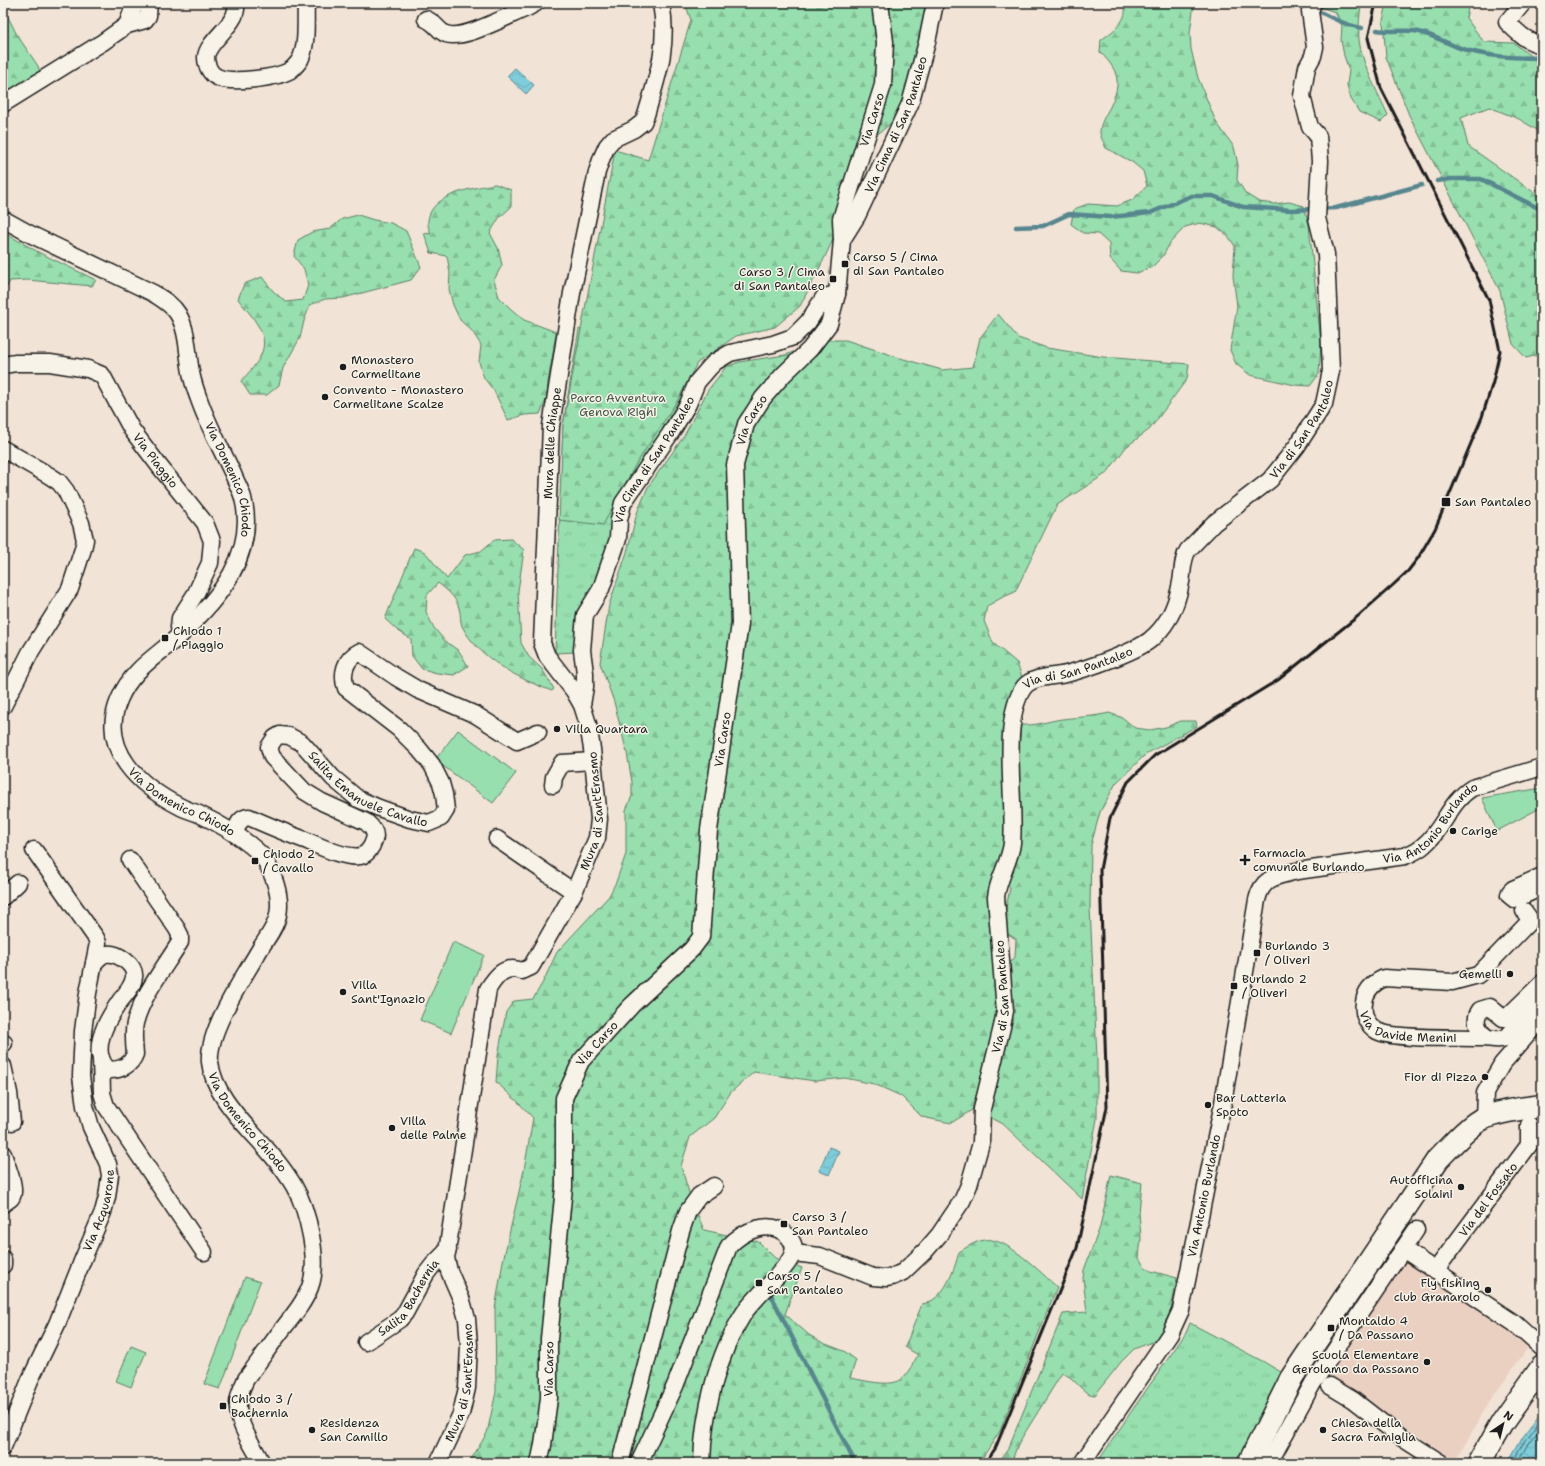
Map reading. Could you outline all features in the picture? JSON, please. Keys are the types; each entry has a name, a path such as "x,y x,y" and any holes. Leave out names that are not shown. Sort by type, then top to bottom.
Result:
{"main road":[{"path":"1249,1463 1292,1377 1438,1159 1463,1134 1484,1118 1517,1109 1542,1106"},
{"path":"1479,1463 1502,1423 1542,1366"}],"street":[{"path":"127,25 135,3"},
{"path":"3,104 103,42 127,25 145,20 148,16 149,3"},
{"path":"236,3 234,16 228,26 207,51 206,59 210,71 216,77 240,81 263,78 288,72 293,69 299,61 304,48 306,3"},
{"path":"426,19 433,22 443,33 454,36 469,33 536,3"},
{"name":"Mura delle Chiappe","path":"582,705 564,677 547,656 542,643 551,426 572,293 597,172 607,146 613,138 634,129 643,122 646,115 664,47 665,23 661,3"},
{"name":"Via Carso","path":"539,1463 543,1445 549,1398 549,1339 564,1187 564,1098 581,1062 632,1005 692,949 701,937 708,830 740,624 735,466 746,424 762,398 810,349 829,324 837,294 842,240 841,219 883,85 884,42 880,3"},
{"name":"Via Cima di San Pantaleo","path":"842,240 857,216 910,104 928,42 934,3"},
{"name":"Via di San Pantaleo","path":"793,1253 820,1256 873,1277 892,1277 907,1269 926,1250 939,1235 962,1201 973,1172 981,1143 982,1109 1002,1027 1004,1011 996,897 997,889 1010,855 1012,844 1013,820 1010,779 1012,728 1022,690 1026,685 1034,680 1078,671 1128,652 1150,640 1168,620 1181,584 1185,555 1188,550 1214,523 1270,480 1297,446 1324,404 1331,371 1326,254 1317,218 1320,161 1318,136 1310,127 1302,96 1307,67 1313,56 1315,47 1310,11 1313,3"},
{"path":"1523,3 1507,22 1524,38 1542,45"},
{"name":"Via Domenico Chiodo","path":"3,218 32,235 153,293 170,304 177,312 185,332 192,379 205,417 243,497 247,527 243,548 232,573 220,592 181,635 150,659 129,680 118,702 114,716 114,734 118,750 130,769 143,783 182,807 235,833 262,855 274,880 278,895 278,915 270,934 220,1020 211,1046 210,1063 216,1083 226,1100 278,1163 295,1188 312,1237 314,1253 311,1285 302,1302 246,1378 240,1392 238,1406 239,1413 246,1434 262,1463"},
{"name":"Via Cima di San Pantaleo","path":"582,705 585,687 585,673 582,650 586,615 600,589 618,538 619,520 623,503 670,434 688,404 697,382 715,362 730,353 773,344 793,337 808,322 824,297 837,294"},
{"name":"Via Piaggio","path":"3,365 16,362 50,363 88,369 102,375 132,430 206,523 212,541 210,562 196,593 180,618 179,627 181,635"},
{"path":"3,449 59,482 66,491 81,523 85,540 70,589 31,651 3,706"},
{"name":"Salita Emanuele Cavallo","path":"235,833 240,822 244,818 249,817 330,851 359,856 364,855 375,838 375,832 366,822 322,802 304,791 272,757 269,747 275,738 280,735 290,736 302,744 323,765 333,778 358,799 410,819 430,823 441,818 446,810 444,794 441,783 432,765 419,749 399,729 346,688 343,680 345,664 353,655 359,652 418,690 476,714 517,742 538,732"},
{"name":"Mura di Sant'Erasmo","path":"438,1463 461,1414 467,1388 469,1345 467,1318 446,1258 488,989 499,973 508,969 518,969 522,971 531,966 574,892 597,838 599,819 593,761 588,724 582,705"},
{"path":"553,785 554,776 562,763 593,761"},
{"name":"Via Antonio Burlando","path":"1082,1463 1170,1334 1179,1315 1223,1103 1258,894 1264,883 1280,875 1297,871 1405,856 1418,850 1430,840 1454,804 1465,792 1472,788 1542,767"},
{"name":"Mura di Sant'Erasmo","path":"497,839 574,892"},
{"name":"Via Acquarone","path":"3,1447 30,1380 57,1324 103,1212 110,1175 108,1164 91,1127 82,1091 81,1076 83,1032 88,993 98,943 34,850"},
{"path":"101,1058 102,1064 110,1070 122,1068 133,1058 135,1054 134,1025 138,1014 145,998 180,942 180,935 177,930 130,860"},
{"path":"1542,876 1513,889 1509,895 1514,899 1542,887"},
{"path":"3,897 18,883"},
{"name":"Via Davide Menini","path":"1524,911 1529,918 1528,923 1478,975 1452,982 1384,978 1377,981 1365,994 1363,1013 1367,1021 1378,1031 1386,1034 1413,1037 1499,1039 1506,1038 1542,998"},
{"path":"94,963 100,956 112,954 125,961 134,971 134,976 129,990 111,1016 101,1039 102,1093 106,1106 204,1252"},
{"name":"Via Davide Menini","path":"1488,1038 1482,1033 1478,1026 1477,1017 1480,1010 1490,1007 1500,1016 1506,1018 1542,983"},
{"path":"1484,1118 1485,1093 1502,1064 1542,1018"},
{"path":"3,1066 12,1122"},
{"name":"Via del Fossato","path":"1435,1271 1529,1145 1529,1125"},
{"path":"3,1154 11,1178 13,1192 11,1198 3,1204"},
{"path":"620,1463 688,1211 699,1196 714,1186"},
{"path":"639,1463 675,1386 729,1246 740,1236 761,1228 781,1230 787,1235 793,1244 793,1253 789,1262 744,1313 728,1344 712,1388 704,1434 702,1463"},
{"path":"1269,1463 1313,1382 1416,1230"},
{"path":"1403,1249 1514,1323 1542,1348"},
{"name":"Salita Bachernia","path":"366,1342 404,1314 426,1274 448,1250"},
{"path":"3,1259 3,1265"},
{"path":"1330,1386 1353,1400 1402,1438 1441,1463"}],"shaded area":[{"name":"Scuola Elementare Gerolamo da Passano","path":"1404,1259 1520,1335 1527,1349 1490,1401 1458,1456 1452,1458 1358,1396 1358,1394 1328,1374"}],"green space":[{"path":"685,3 928,3 909,90 896,119 874,137 862,161 867,167 800,306 775,327 736,336 697,363 679,398 636,464 603,525 559,520 563,425 615,150 648,160 691,20"},
{"path":"1124,3 1194,3 1190,33 1191,49 1198,78 1216,122 1234,147 1238,165 1237,180 1246,194 1259,202 1274,204 1289,202 1304,206 1309,225 1321,343 1319,374 1310,386 1295,385 1250,375 1236,364 1230,350 1237,306 1233,276 1235,246 1228,236 1217,227 1200,223 1185,227 1170,243 1163,256 1152,267 1137,273 1121,271 1110,259 1109,244 1098,234 1083,233 1071,224 1074,209 1088,204 1117,206 1132,200 1147,186 1143,171 1132,162 1106,148 1100,133 1102,123 1114,98 1117,84 1115,71 1100,52 1101,40 1115,29 1123,20 1125,15"},
{"path":"1317,3 1361,3 1359,41 1368,72 1388,115 1381,122 1359,112 1351,99 1347,85 1349,70 1344,56 1341,40 1342,26 1335,12 1320,7"},
{"path":"1387,3 1469,3 1466,18 1484,42 1514,43 1542,65 1542,133 1519,119 1489,107 1461,118 1468,146 1542,198 1542,354 1526,358 1513,344 1500,291 1409,115 1386,57 1383,21"},
{"path":"3,7 17,35 38,66 41,76 3,99"},
{"path":"495,184 511,190 511,207 499,218 490,233 498,248 502,265 494,280 499,297 524,320 556,332 547,398 540,414 524,415 508,420 494,391 484,378 479,362 481,345 472,331 460,320 453,305 449,289 450,273 447,256 431,253 424,233 431,234 428,223 431,212 436,204 445,198 465,190"},
{"path":"358,215 391,223 406,231 421,267 411,280 343,298 325,299 310,305 300,338 283,368 279,385 267,395 250,395 241,381 261,355 264,340 262,332 238,299 244,284 262,277 273,291 286,302 303,300 308,285 304,269 294,256 298,240 312,232 330,229 342,219"},
{"path":"3,232 40,253 96,280 92,286 27,280 10,281 3,294"},
{"path":"998,314 1018,338 1047,348 1103,357 1189,364 1187,379 1150,429 1126,447 1107,473 1057,505 1015,592 987,606 984,621 993,643 1017,663 1022,677 1009,704 1007,806 996,980 996,1025 972,1110 951,1123 922,1117 901,1096 874,1084 845,1078 815,1081 754,1072 731,1092 714,1118 690,1137 681,1166 690,1196 704,1230 759,1242 775,1258 802,1268 785,1314 809,1335 823,1343 844,1351 856,1360 850,1378 884,1383 897,1382 902,1379 918,1355 905,1347 922,1304 930,1302 942,1291 951,1276 959,1252 965,1248 980,1241 993,1240 1012,1249 1033,1265 1057,1287 1000,1431 979,1463 469,1463 487,1433 496,1392 495,1309 503,1261 524,1170 533,1118 496,1082 498,1056 506,1012 514,1001 533,999 557,952 609,896 616,882 626,854 626,810 632,796 632,782 627,753 614,702 600,663 609,605 627,552 637,513 648,487 684,436 708,390 726,367 739,362 785,355 799,350 811,340 846,340 942,370 973,367 980,338"},
{"name":"Parco Avventura Genova Righi","path":"579,329 692,381 620,499 611,525 612,541 601,573 587,650 555,653 563,425"},
{"path":"511,539 524,550 518,591 521,643 529,657 542,669 554,689 552,691 513,674 478,648 462,626 460,610 456,600 438,583 427,595 426,612 434,628 445,641 459,651 468,666 454,675 422,669 412,656 411,639 397,630 385,619 414,548 425,552 447,579 465,555 481,551 494,540"},
{"path":"1109,713 1123,718 1135,728 1150,730 1166,727 1181,721 1196,721 1197,726 1146,754 1116,783 1100,812 1091,845 1090,908 1097,1058 1097,1119 1082,1199 1003,1124 988,1116 1008,966 1015,957 1016,939 1005,932 1005,913 1010,888 1005,882 1021,725 1032,725 1062,719"},
{"path":"458,730 516,773 493,803 435,760"},
{"path":"1542,788 1542,807 1497,831 1482,798"},
{"path":"453,942 484,955 451,1033 420,1020"},
{"path":"1111,1175 1142,1183 1139,1213 1141,1238 1139,1258 1144,1266 1151,1271 1177,1278 1171,1310 1157,1340 1134,1349 1121,1362 1095,1395 1091,1395 1085,1391 1070,1377 1062,1373 1018,1444 1011,1463 998,1463 1008,1449 1063,1314 1087,1312 1083,1278 1084,1270 1100,1227"},
{"path":"245,1277 260,1282 220,1389 204,1384"},
{"path":"1190,1323 1284,1374 1235,1463 1097,1463 1186,1333"},
{"path":"131,1346 146,1352 131,1387 116,1381"}],"water":[{"path":"515,68 534,85 526,94 507,76"},
{"path":"829,1147 839,1151 829,1175 819,1171"},
{"path":"1542,1411 1542,1463 1508,1463 1523,1437"}],"waterway":[{"path":"1303,3 1339,21 1362,28"},
{"path":"1377,30 1420,32 1460,48 1490,55 1542,58"},
{"path":"1437,181 1451,179 1481,179 1542,210"},
{"path":"1016,227 1043,226 1069,214 1110,217 1150,213 1191,196 1213,196 1243,207 1292,210 1336,208 1422,185"},
{"path":"768,1289 855,1463"}],"railway":[{"path":"985,1463 995,1449 1077,1248 1107,1107 1100,870 1110,818 1128,782 1155,755 1278,680 1357,617 1408,571 1418,558 1435,529 1482,417 1493,382 1500,351 1489,300 1381,88 1368,38 1376,3"}],"place":[{"name":"Carso 5 / Cima di San Pantaleo","path":"845,264"},
{"name":"Carso 3 / Cima di San Pantaleo","path":"833,279"},
{"name":"Monastero Carmelitane","path":"343,367"},
{"name":"Convento - Monastero Carmelitane Scalze","path":"325,397"},
{"name":"San Pantaleo","path":"1446,502"},
{"name":"Chiodo 1 / Piaggio","path":"165,638"},
{"name":"Villa Quartara","path":"557,729"},
{"name":"Carige","path":"1453,831"},
{"name":"Farmacia comunale Burlando","path":"1245,860"},
{"name":"Chiodo 2 / Cavallo","path":"255,861"},
{"name":"Burlando 3 / Oliveri","path":"1257,953"},
{"name":"Gemelli","path":"1510,974"},
{"name":"Burlando 2 / Oliveri","path":"1234,986"},
{"name":"Villa Sant'Ignazio","path":"343,992"},
{"name":"Fior di Pizza","path":"1485,1077"},
{"name":"Bar Latteria Spoto","path":"1208,1105"},
{"name":"Villa delle Palme","path":"392,1128"},
{"name":"Autofficina Solaini","path":"1461,1187"},
{"name":"Carso 3 / San Pantaleo","path":"784,1224"},
{"name":"Carso 5 / San Pantaleo","path":"759,1283"},
{"name":"Fly fishing club Granarolo","path":"1488,1290"},
{"name":"Montaldo 4 / Da Passano","path":"1331,1328"},
{"name":"Scuola Elementare Gerolamo da Passano","path":"1427,1362"},
{"name":"Chiodo 3 / Bachernia","path":"223,1406"},
{"name":"Residenza San Camillo","path":"312,1430"},
{"name":"Chiesa della Sacra Famiglia","path":"1323,1430"}]}
